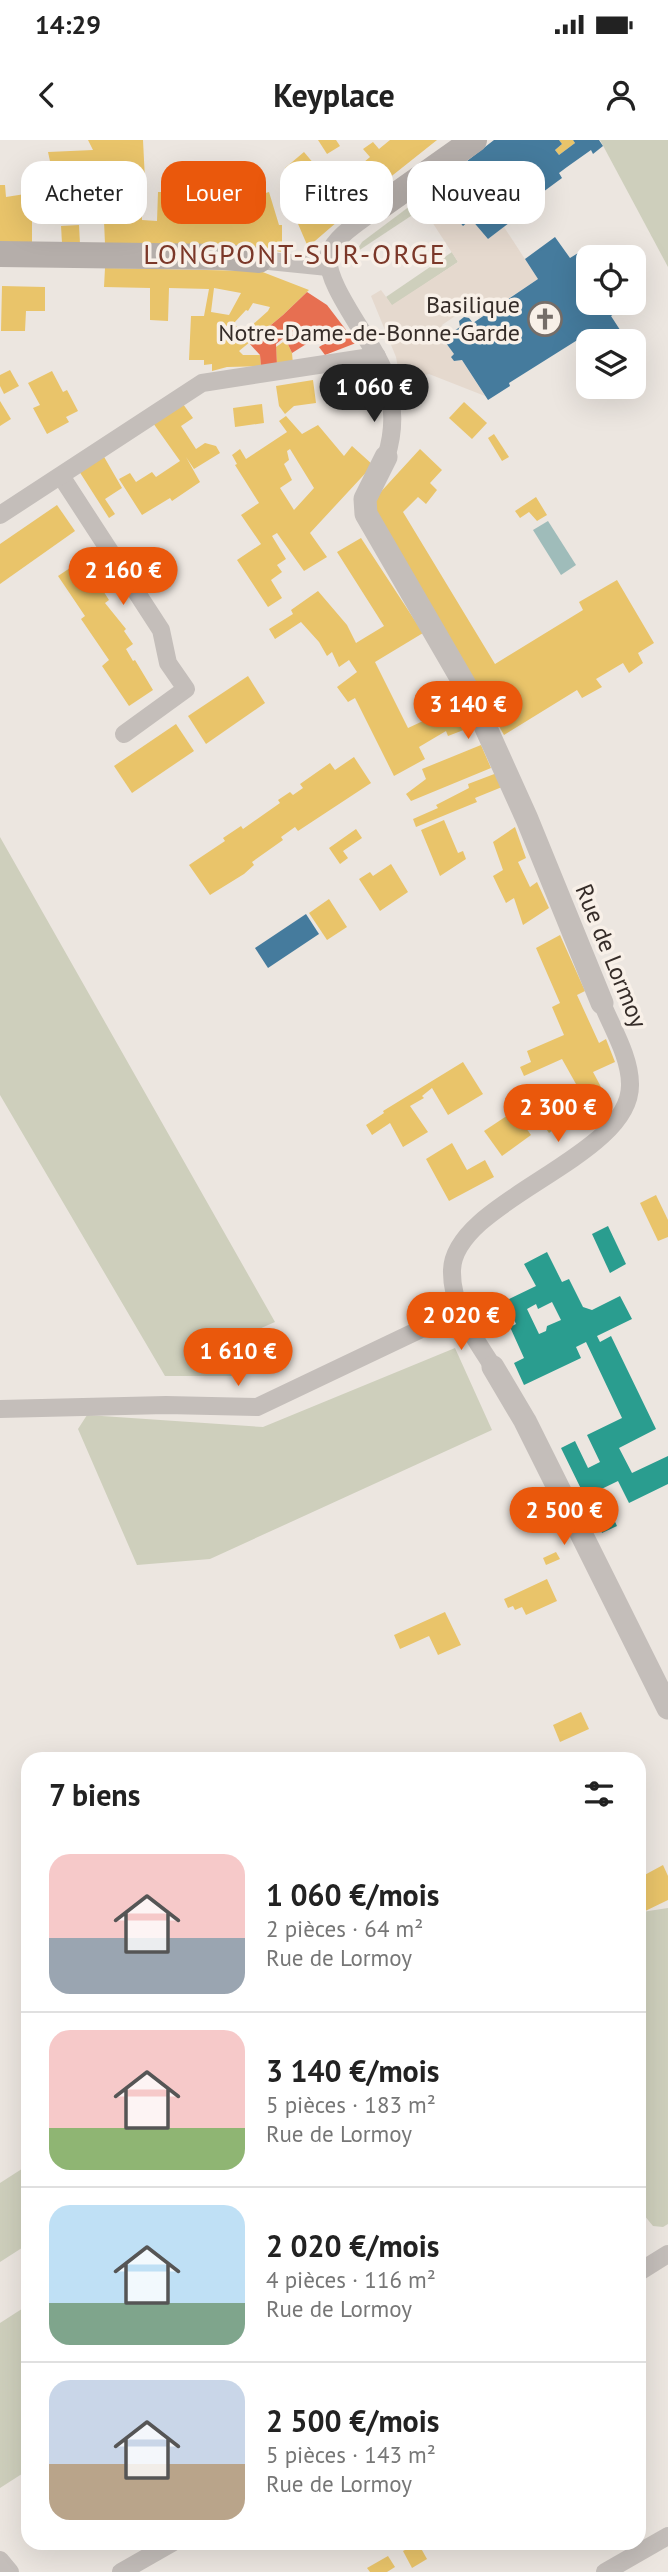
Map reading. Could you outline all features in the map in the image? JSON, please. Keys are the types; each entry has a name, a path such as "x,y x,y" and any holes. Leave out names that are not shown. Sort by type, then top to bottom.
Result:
{"main road":[{"path":"393,197 474,140"},
{"path":"0,254 224,257 259,260"}],"street":[{"path":"259,260 328,267 330,253 339,239 358,224"},
{"name":"Rue de Lormoy","path":"328,267 333,281 377,356 390,392 393,436 386,457 365,499 366,514 472,697 527,819 602,1003 629,1073 631,1085 617,1119 591,1145 481,1222 466,1236 455,1256 452,1269 458,1304 463,1317 525,1421 668,1708"},
{"path":"0,516 202,383 377,356"},
{"path":"61,476 161,630 168,663 186,689 124,734"},
{"path":"0,1409 166,1405 257,1407 421,1329 463,1317"},
{"path":"646,2268 668,2254"},
{"path":"646,2549 668,2536"},
{"path":"121,2572 160,2550"},
{"path":"605,2572 644,2550"},
{"path":"0,2560 10,2572"}],"green space":[{"path":"600,140 668,140 668,267"},
{"path":"407,208 407,219 355,253 362,242 386,224 393,224 393,219"},
{"path":"452,252 458,262 392,306 386,297"},
{"path":"0,837 275,1322 230,1342 244,1376 165,1376 0,1095"},
{"path":"455,1348 492,1430 210,1559 137,1565 78,1429 87,1415 263,1427"},
{"path":"668,1908 668,2224 663,2227 653,2226 646,2218 646,1911"},
{"path":"21,2170 21,2248 0,2262 0,2183"},
{"path":"21,2310 21,2474 0,2488 0,2323"}],"shaded area":[{"path":"433,224 475,224 488,239 504,227 538,279 479,318 470,306 442,325 447,333 442,335 440,341 446,343 454,354 454,361 462,360 485,396 429,374 408,379 399,373 396,357 371,296 381,290 392,305 458,262"}],"water":[{"path":"548,521 576,565 561,575 533,530"}],"building: Logements":[{"path":"88,140 143,140 144,161 50,161 48,152 93,150"},
{"path":"318,140 336,140 340,146 327,154"},
{"path":"390,140 437,140 407,161 393,175 393,161 365,161 370,157 363,149 373,142 379,149"},
{"path":"559,140 573,140 575,143 559,155 555,150 562,144"},
{"path":"304,152 312,161 293,161"},
{"path":"0,185 5,185 6,197 21,195 21,224 32,224 32,244 0,243"},
{"path":"158,192 161,192 161,224 266,224 266,193 269,192 279,225 282,225 282,252 256,248 105,244 104,224 147,224 147,220 157,221"},
{"path":"298,224 335,224 308,247"},
{"path":"79,225 80,244 62,243 61,226"},
{"path":"105,268 260,271 309,290 239,351 243,355 260,355 261,366 227,367 212,371 212,364 204,365 204,360 189,360 191,316 204,316 209,289 169,288 168,321 150,320 150,288 104,287","holes":["214,288 241,293 229,315 211,312","253,303 270,307 242,334 234,323"]},
{"path":"2,286 45,287 45,311 26,311 25,331 1,331"},
{"path":"286,340 292,353 293,364 277,365 276,347"},
{"path":"10,370 19,386 4,394 0,386 0,375"},
{"path":"52,371 63,392 67,390 78,411 66,417 69,422 47,434 33,408 40,405 28,383"},
{"path":"353,375 363,376 367,395 361,399"},
{"path":"313,380 316,403 294,406 285,414 279,406 276,386"},
{"path":"0,401 11,419 0,426"},
{"path":"464,402 487,423 472,439 449,418"},
{"path":"183,404 193,418 181,426 196,449 205,443 216,446 220,453 194,469 186,457 200,482 172,501 170,498 142,515 119,479 130,473 136,482 152,472 156,477 180,461 153,423"},
{"path":"262,404 264,423 235,427 233,408"},
{"path":"286,416 302,434 318,425 344,456 352,446 373,465 310,533 327,557 304,571 277,533 272,536 286,559 277,565 282,572 271,580 282,598 268,607 237,560 261,544 241,515 259,503 235,465 237,464 232,455 240,449 246,459 287,432 279,421","holes":["290,449 314,488 294,510 280,488 292,480 284,464 289,460 287,451"]},
{"path":"494,434 509,457 502,461 488,438"},
{"path":"420,449 442,470 430,483 437,490 426,504 418,497 403,512 495,664 583,610 579,602 617,580 654,643 638,653 643,663 629,673 623,663 596,679 602,687 582,698 577,690 504,735 373,507 377,496"},
{"path":"103,455 122,488 105,499 115,514 109,518 79,471"},
{"path":"536,497 547,515 537,521 529,512 520,518 515,511"},
{"path":"57,505 75,531 0,584 0,544"},
{"path":"361,538 423,633 375,662 408,728 464,702 474,726 448,736 446,731 419,747 425,759 394,776 355,698 348,702 337,687 357,672 349,660 339,667 332,652 327,656 319,642 301,622 275,639 269,629 293,614 291,610 318,591 347,625 356,643 384,626 337,552"},
{"path":"82,560 103,588 109,600 105,603 126,629 124,631 133,644 126,649 153,690 129,706 102,666 109,660 81,619 85,616 58,576"},
{"path":"248,676 265,703 206,744 188,716"},
{"path":"176,724 194,751 132,793 114,766"},
{"path":"481,745 491,768 411,801 406,794 426,779 422,769"},
{"path":"354,757 371,783 298,831 295,827 281,837 283,840 252,862 254,865 244,874 210,895 189,865 225,841 223,838 241,826 243,829 280,803 278,800 303,788 300,784 330,763 335,770"},
{"path":"497,773 502,787 475,798 477,802 416,827 413,819 438,808 436,805 469,788 468,784"},
{"path":"444,820 458,853 463,851 466,859 440,876 421,830"},
{"path":"515,827 526,858 518,862 530,887 537,882 549,908 523,925 514,898 506,903 493,876 503,870 493,842"},
{"path":"356,829 362,838 343,851 348,858 340,864 329,848"},
{"path":"391,864 408,892 380,911 359,879 370,872 373,876"},
{"path":"329,899 347,927 327,940 309,913"},
{"path":"560,935 585,991 577,995 599,1043 606,1039 615,1062 593,1072 608,1100 590,1109 562,1059 524,1076 520,1067 531,1062 527,1051 564,1035 552,1007 560,1003 536,948"},
{"path":"463,1062 483,1094 448,1115 432,1088 422,1096 424,1098 410,1106 428,1132 403,1147 390,1123 372,1135 366,1125 384,1113 383,1111"},
{"path":"560,1087 578,1112 549,1133 532,1108"},
{"path":"514,1111 531,1135 502,1156 484,1131"},
{"path":"452,1143 467,1170 485,1160 494,1177 449,1201 426,1159"},
{"path":"656,1195 668,1220 668,1237 658,1241 640,1203"},
{"path":"556,1552 560,1559 546,1565 543,1558"},
{"path":"547,1579 557,1601 526,1615 522,1607 515,1610 513,1606 508,1608 504,1599"},
{"path":"445,1612 461,1645 438,1655 429,1636 400,1649 394,1635"},
{"path":"581,1712 589,1729 560,1742 553,1725"},
{"path":"663,1865 668,1876 668,1900 646,1911 646,1874"},
{"path":"422,2550 427,2559 412,2568 403,2551"},
{"path":"388,2556 395,2567 387,2572 370,2572 367,2568"}],"building: Commerces":[{"path":"307,292 327,305 356,343 325,355 319,347 324,344 319,336 292,353 286,340 301,329 299,326 276,344 277,365 261,366 260,355 249,343"}],"building: Écoles":[{"path":"608,1226 626,1264 610,1273 592,1234"},
{"path":"547,1252 562,1282 569,1279 583,1307 592,1310 620,1296 632,1319 597,1336 600,1342 611,1336 656,1429 619,1448 632,1473 668,1456 668,1484 629,1503 618,1481 585,1497 561,1448 575,1441 588,1468 600,1462 587,1435 622,1418 586,1342 576,1347 581,1358 524,1385 514,1363 524,1358 510,1327 516,1324 505,1301 536,1286 524,1264","holes":["552,1302 561,1320 547,1326 546,1331 539,1334 527,1309 536,1304 538,1309"]},
{"path":"610,1511 617,1526 602,1533 595,1518"}],"building: Public":[{"path":"494,140 559,140 562,144 555,150 559,155 575,143 573,140 599,140 603,146 593,154 591,150 559,173 562,178 545,191 545,161 467,161"},
{"path":"475,224 508,224 488,239"},
{"name":"Basilique Notre-Dame-de-Bonne-Garde","path":"555,237 570,258 576,254 576,315 612,315 619,329 576,329 576,341 509,383 510,386 488,400 462,360 454,361 451,357 454,354 446,343 440,341 443,338 441,336 460,327 459,321 464,317 473,323 538,279 525,259"},
{"path":"306,914 319,934 268,968 255,948"}],"place":[{"name":"Basilique Notre-Dame-de-Bonne-Garde","path":"545,319"}],"district":[{"name":"LONGPONT-SUR-ORGE","path":"295,254"}]}
